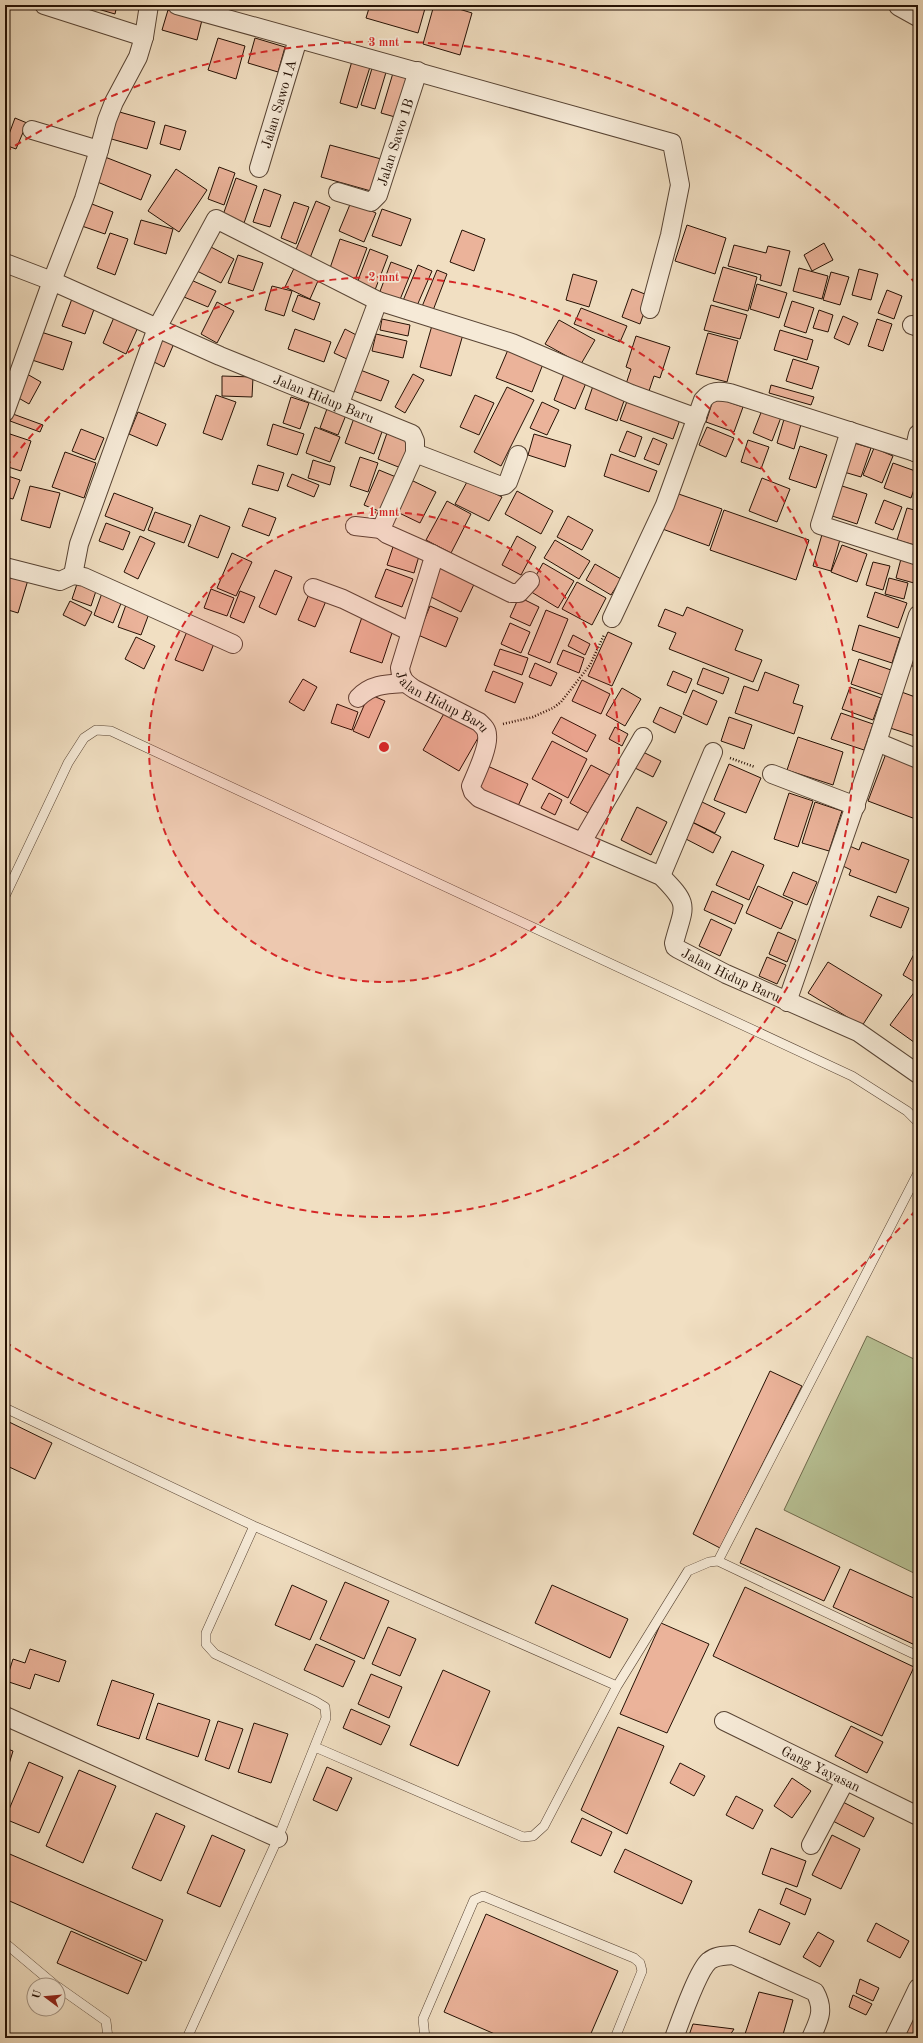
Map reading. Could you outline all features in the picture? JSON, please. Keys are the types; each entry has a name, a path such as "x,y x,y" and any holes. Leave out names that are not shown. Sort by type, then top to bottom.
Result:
{"street":[{"path":"44,5 144,37"},
{"path":"5,412 50,286 84,199 100,150 107,120 114,102 138,57 144,37 149,5"},
{"path":"177,5 233,19 298,39 418,71 672,143 680,185 670,235 650,309"},
{"path":"900,5 918,15"},
{"name":"Jalan Sawo 1A","path":"259,168 298,39"},
{"name":"Jalan Sawo 1B","path":"338,192 371,202 378,195 418,71"},
{"path":"32,130 100,150"},
{"path":"72,575 79,544 157,328 216,219 378,301 512,343 631,394 697,418"},
{"name":"Jalan Hidup Baru","path":"5,263 50,286 157,328 220,356 340,403 412,434 415,442 415,453"},
{"path":"340,403 378,301"},
{"path":"612,618 665,505 697,418 708,394 721,391 916,452 918,434"},
{"path":"850,431 820,525 918,556"},
{"path":"381,529 415,453 501,486 506,485 508,482 518,455"},
{"path":"355,526 381,529 387,534 432,554 510,593 519,593 530,581"},
{"name":"Jalan Hidup Baru","path":"432,554 433,567 400,668 401,676 405,683 479,722 485,727 488,735 471,786 473,792 479,798 661,876 678,893 683,904 675,947 726,974 858,1032 918,1074"},
{"path":"5,567 60,582 72,575 84,577 233,644"},
{"path":"313,588 343,599 412,632"},
{"path":"787,1002 878,742 918,615"},
{"path":"358,698 364,691 375,686 405,683"},
{"path":"582,842 643,737"},
{"path":"878,742 918,759"},
{"path":"661,876 712,752"},
{"path":"772,774 856,806"},
{"path":"5,1716 278,1838"},
{"name":"Gang Yayasan","path":"724,1721 918,1816"},
{"path":"811,1845 845,1781"},
{"path":"674,2038 700,1974 708,1962 719,1956 733,1955 814,1992 820,2002 821,2013 811,2038"},
{"path":"894,2038 918,1988"}],"lane":[{"path":"5,896 68,764 84,738 96,730 111,731 852,1076 907,1111 918,1122"},
{"path":"718,1561 918,1173"},
{"path":"5,1408 254,1526 617,1686"},
{"path":"187,2038 278,1838 316,1747 326,1718 325,1707 215,1654 206,1644 206,1633 254,1526"},
{"path":"316,1747 510,1832 523,1836 533,1836 544,1826 617,1686 688,1571 709,1562 718,1561 918,1656"},
{"path":"425,2038 423,2019 474,1900 483,1896 634,1958 640,1963 642,1971 615,2038"},
{"path":"5,1943 45,1977"},
{"path":"66,1993 106,2021 108,2038"}],"path":[{"path":"485,727 533,717 553,708 561,702 590,665 612,618"},
{"path":"712,752 772,774"}],"green space":[{"path":"867,1336 918,1361 918,1575 784,1510"}],"building":[{"path":"84,5 117,5 115,14"},
{"path":"370,5 426,5 418,33 366,18"},
{"path":"434,5 446,5 472,13 460,55 423,44"},
{"path":"459,5 476,5 475,9"},
{"path":"168,10 202,20 197,40 162,30"},
{"path":"218,38 245,46 236,79 208,70"},
{"path":"255,38 285,47 278,72 248,63"},
{"path":"352,61 370,67 357,108 340,103"},
{"path":"373,65 387,69 375,109 361,105"},
{"path":"393,73 407,77 395,117 381,113"},
{"path":"116,111 155,122 147,149 108,138"},
{"path":"15,118 27,123 16,149 5,145"},
{"path":"165,125 186,131 180,150 160,144"},
{"path":"330,145 381,159 371,191 321,177"},
{"path":"105,157 151,175 141,200 95,181"},
{"path":"219,167 235,173 224,205 208,199"},
{"path":"176,169 207,190 179,232 148,211"},
{"path":"236,178 257,186 244,223 223,215"},
{"path":"264,189 281,195 270,227 253,222"},
{"path":"84,201 113,212 105,234 76,224"},
{"path":"316,201 330,207 310,258 295,252"},
{"path":"294,202 309,207 296,244 281,238"},
{"path":"351,202 376,213 364,242 339,231"},
{"path":"382,209 411,219 401,246 372,236"},
{"path":"141,220 173,229 166,254 134,244"},
{"path":"687,225 726,238 715,274 675,261"},
{"path":"462,230 485,239 474,271 450,262"},
{"path":"110,233 128,239 115,275 97,268"},
{"path":"340,239 367,248 355,280 329,271"},
{"path":"824,243 833,260 812,271 804,255"},
{"path":"734,245 766,253 768,246 790,251 781,286 760,280 761,275 728,266"},
{"path":"209,246 234,259 221,283 197,271"},
{"path":"370,249 388,256 375,290 357,283"},
{"path":"238,255 263,263 253,291 228,283"},
{"path":"297,262 321,274 310,299 285,287"},
{"path":"391,262 412,270 399,302 379,294"},
{"path":"418,265 432,271 416,308 402,303"},
{"path":"723,267 757,277 748,311 713,301"},
{"path":"799,268 828,276 822,299 793,291"},
{"path":"859,269 878,274 871,300 852,295"},
{"path":"437,270 447,274 432,313 421,309"},
{"path":"831,272 849,277 840,305 823,300"},
{"path":"573,274 597,281 589,307 566,300"},
{"path":"191,280 216,291 208,307 184,297"},
{"path":"757,284 787,293 779,318 750,309"},
{"path":"272,286 292,291 284,316 265,310"},
{"path":"632,289 650,296 640,324 622,317"},
{"path":"887,290 902,296 894,319 878,313"},
{"path":"298,295 320,303 314,320 292,311"},
{"path":"73,296 96,304 85,334 62,326"},
{"path":"792,301 814,308 806,333 784,326"},
{"path":"217,302 234,311 217,343 201,334"},
{"path":"711,305 747,315 740,339 704,330"},
{"path":"581,308 627,326 620,342 574,324"},
{"path":"819,310 833,315 828,332 813,328"},
{"path":"115,315 139,325 126,354 103,343"},
{"path":"843,316 858,323 849,345 834,338"},
{"path":"382,319 410,325 408,336 380,330"},
{"path":"877,319 892,324 883,351 868,346"},
{"path":"559,320 595,340 581,364 545,344"},
{"path":"433,322 464,331 451,376 420,367"},
{"path":"295,329 331,342 324,362 288,349"},
{"path":"345,329 360,337 349,360 334,353"},
{"path":"780,330 813,340 807,360 774,350"},
{"path":"41,332 72,342 63,370 32,360"},
{"path":"708,333 738,341 727,382 696,374"},
{"path":"159,334 175,341 164,367 148,359"},
{"path":"376,334 407,341 403,358 372,351"},
{"path":"636,336 670,347 660,378 654,376 648,394 625,387 631,369 626,367"},
{"path":"510,345 545,359 532,392 496,378"},
{"path":"793,359 819,367 812,389 786,381"},
{"path":"355,368 389,381 381,401 348,389"},
{"path":"27,374 41,382 29,404 15,396"},
{"path":"413,374 424,380 405,413 395,407"},
{"path":"564,374 586,383 575,409 554,400"},
{"path":"222,376 253,377 252,397 222,396"},
{"path":"771,385 814,397 811,405 769,393"},
{"path":"593,386 625,398 617,421 585,409"},
{"path":"507,387 534,400 501,466 474,452"},
{"path":"216,395 236,402 222,440 203,433"},
{"path":"475,395 494,403 479,435 460,427"},
{"path":"629,396 682,414 673,439 620,420"},
{"path":"291,397 309,403 300,429 283,423"},
{"path":"714,397 743,407 734,432 706,422"},
{"path":"542,402 559,410 547,435 530,428"},
{"path":"764,405 783,412 772,441 753,433"},
{"path":"328,406 346,415 338,435 320,428"},
{"path":"138,412 166,424 157,446 129,434"},
{"path":"13,414 43,425 40,432 10,421"},
{"path":"785,416 802,421 794,449 777,443"},
{"path":"354,418 383,429 374,454 345,443"},
{"path":"273,424 304,434 297,455 267,445"},
{"path":"315,427 340,437 330,462 306,453"},
{"path":"707,427 734,438 726,457 699,445"},
{"path":"81,429 104,438 95,460 72,451"},
{"path":"627,431 642,437 635,457 619,451"},
{"path":"7,433 31,441 21,471 5,466 5,440"},
{"path":"387,433 411,442 401,468 378,459"},
{"path":"534,434 571,445 565,467 528,455"},
{"path":"653,438 667,444 659,465 644,459"},
{"path":"748,440 769,447 761,469 741,462"},
{"path":"854,443 871,448 861,477 844,472"},
{"path":"800,446 827,455 816,488 789,479"},
{"path":"874,448 893,456 882,483 863,475"},
{"path":"65,452 96,463 84,498 52,487"},
{"path":"611,454 657,471 649,492 604,476"},
{"path":"360,457 378,463 368,492 350,486"},
{"path":"313,460 335,467 330,485 308,478"},
{"path":"893,463 918,472 918,478 911,498 884,488"},
{"path":"258,465 284,473 278,491 252,484"},
{"path":"379,470 396,477 381,512 364,505"},
{"path":"292,474 319,485 314,497 287,486"},
{"path":"5,475 20,480 13,499 5,497"},
{"path":"762,478 790,489 777,522 749,511"},
{"path":"411,480 436,492 420,523 395,511"},
{"path":"468,480 502,497 489,521 455,504"},
{"path":"836,484 867,494 857,524 826,514"},
{"path":"30,486 60,493 50,528 21,520"},
{"path":"517,491 553,511 541,534 505,514"},
{"path":"670,491 722,509 709,546 657,527"},
{"path":"114,493 153,508 144,531 105,516"},
{"path":"884,500 902,507 893,530 875,523"},
{"path":"447,501 471,514 451,553 426,540"},
{"path":"249,508 276,518 269,536 242,526"},
{"path":"907,508 918,511 918,546 897,540"},
{"path":"724,510 809,540 796,580 710,550"},
{"path":"155,512 191,525 184,543 148,530"},
{"path":"200,515 230,527 218,558 188,546"},
{"path":"568,516 593,530 582,550 557,537"},
{"path":"106,523 130,532 123,550 99,541"},
{"path":"823,531 841,536 831,571 813,566"},
{"path":"140,536 155,543 138,579 124,572"},
{"path":"517,536 536,547 521,575 502,565"},
{"path":"555,540 590,561 579,579 544,558"},
{"path":"842,545 867,554 857,582 831,572"},
{"path":"393,547 419,556 414,573 387,565"},
{"path":"232,553 252,562 236,596 217,588"},
{"path":"902,555 918,559 918,570 914,583 896,578"},
{"path":"873,562 890,566 883,590 866,585"},
{"path":"440,563 476,580 461,612 425,594"},
{"path":"543,563 574,581 558,608 528,590"},
{"path":"595,564 621,579 611,595 586,580"},
{"path":"386,569 413,579 402,607 375,597"},
{"path":"275,570 292,577 276,615 259,607"},
{"path":"5,572 28,580 18,613 5,609"},
{"path":"79,578 98,585 91,606 72,599"},
{"path":"889,578 908,583 904,599 885,594"},
{"path":"577,582 606,598 592,625 562,609"},
{"path":"211,589 234,598 227,616 204,608"},
{"path":"240,591 255,597 244,623 230,617"},
{"path":"875,592 907,603 898,628 867,617"},
{"path":"102,593 122,601 113,623 94,615"},
{"path":"309,594 326,601 315,627 298,620"},
{"path":"519,597 539,607 530,626 510,617"},
{"path":"70,601 92,612 85,626 63,615"},
{"path":"127,602 150,611 141,635 118,627"},
{"path":"430,606 458,618 446,647 418,635"},
{"path":"687,607 743,630 735,650 762,660 753,682 669,649 676,633 658,626 665,609 683,616"},
{"path":"546,610 568,619 550,663 528,654"},
{"path":"362,617 394,627 382,663 350,652"},
{"path":"510,623 530,632 521,653 501,644"},
{"path":"859,625 900,638 892,663 852,650"},
{"path":"188,629 215,641 203,671 175,660"},
{"path":"608,632 632,643 612,686 588,676"},
{"path":"573,635 590,644 585,655 568,646"},
{"path":"136,637 155,646 144,669 125,659"},
{"path":"913,646 918,648 918,668 907,664"},
{"path":"500,649 528,658 522,675 494,665"},
{"path":"563,650 584,658 579,673 557,664"},
{"path":"859,659 891,670 883,695 851,684"},
{"path":"535,663 557,673 551,686 529,677"},
{"path":"703,668 729,678 723,694 697,684"},
{"path":"493,671 523,683 515,703 485,691"},
{"path":"673,671 692,679 686,693 667,685"},
{"path":"765,672 799,685 793,703 803,706 794,734 735,713 744,686 758,691"},
{"path":"303,679 317,687 304,711 289,702"},
{"path":"582,680 610,694 601,714 572,701"},
{"path":"850,687 881,698 873,720 842,709"},
{"path":"622,688 641,699 625,726 606,715"},
{"path":"693,690 717,701 707,725 683,714"},
{"path":"896,690 918,698 918,737 884,726"},
{"path":"369,694 385,701 369,738 353,731"},
{"path":"337,704 358,712 352,730 331,723"},
{"path":"660,707 682,717 675,733 653,722"},
{"path":"446,710 482,731 459,771 423,750"},
{"path":"841,713 873,724 864,750 831,739"},
{"path":"561,717 596,735 587,752 552,733"},
{"path":"729,717 752,725 744,749 721,741"},
{"path":"615,727 628,734 622,746 609,739"},
{"path":"798,737 843,752 833,785 787,770"},
{"path":"552,741 587,759 568,798 532,779"},
{"path":"887,751 918,762 918,820 868,801"},
{"path":"643,752 661,761 653,777 635,768"},
{"path":"483,764 528,784 518,806 473,786"},
{"path":"729,764 761,778 746,813 714,800"},
{"path":"591,765 610,775 588,813 570,803"},
{"path":"549,793 562,800 555,815 541,808"},
{"path":"789,793 813,801 798,847 774,839"},
{"path":"702,802 725,813 715,833 692,822"},
{"path":"815,802 842,811 829,851 802,843"},
{"path":"637,807 667,822 651,855 621,840"},
{"path":"692,822 721,837 713,853 684,838"},
{"path":"862,842 909,860 896,893 849,875 851,870 839,864 847,845 859,850"},
{"path":"732,851 764,865 749,900 716,885"},
{"path":"793,872 817,882 807,905 783,895"},
{"path":"758,886 793,902 781,929 746,913"},
{"path":"712,891 743,905 735,924 704,910"},
{"path":"878,896 909,908 901,928 870,916"},
{"path":"711,919 732,929 720,956 699,946"},
{"path":"778,932 796,940 787,962 769,954"},
{"path":"918,940 918,953 913,951"},
{"path":"914,954 918,956 918,984 903,975"},
{"path":"767,957 786,965 777,984 759,976"},
{"path":"828,962 882,995 862,1026 808,993"},
{"path":"918,987 918,1045 890,1025"},
{"path":"770,1371 802,1386 720,1548 693,1534"},
{"path":"5,1420 52,1443 35,1479 5,1465"},
{"path":"756,1528 840,1567 824,1601 740,1563"},
{"path":"850,1569 918,1600 918,1638 915,1645 833,1607"},
{"path":"345,1582 389,1601 364,1659 320,1639"},
{"path":"292,1585 327,1601 310,1640 275,1625"},
{"path":"552,1585 628,1619 610,1658 535,1623"},
{"path":"745,1587 914,1667 882,1736 713,1656"},
{"path":"661,1623 709,1644 667,1733 620,1714"},
{"path":"388,1627 416,1639 400,1676 372,1664"},
{"path":"316,1644 355,1661 343,1687 304,1670"},
{"path":"30,1649 66,1661 59,1682 35,1674 30,1689 6,1681 13,1659 25,1663"},
{"path":"443,1670 490,1691 458,1766 410,1745"},
{"path":"371,1674 402,1687 389,1718 358,1704"},
{"path":"112,1680 154,1694 139,1739 97,1725"},
{"path":"158,1703 210,1720 198,1757 146,1739"},
{"path":"351,1709 390,1726 381,1745 343,1728"},
{"path":"218,1721 243,1729 229,1769 205,1760"},
{"path":"254,1723 288,1734 271,1783 238,1772"},
{"path":"851,1726 883,1742 867,1773 835,1756"},
{"path":"618,1727 664,1746 627,1834 581,1810"},
{"path":"5,1748 13,1751 5,1777"},
{"path":"29,1762 63,1777 39,1833 5,1819"},
{"path":"680,1763 705,1776 694,1796 670,1783"},
{"path":"327,1767 352,1778 337,1811 313,1800"},
{"path":"79,1770 116,1786 83,1863 46,1846"},
{"path":"792,1778 811,1791 792,1818 774,1806"},
{"path":"736,1796 763,1810 753,1829 726,1815"},
{"path":"839,1800 874,1818 864,1837 829,1819"},
{"path":"156,1813 185,1826 161,1881 132,1868"},
{"path":"582,1818 612,1832 601,1856 571,1842"},
{"path":"212,1835 245,1850 220,1907 187,1893"},
{"path":"832,1835 860,1849 841,1889 812,1875"},
{"path":"771,1848 806,1861 797,1887 762,1874"},
{"path":"625,1849 692,1881 682,1904 614,1872"},
{"path":"5,1852 163,1920 146,1961 5,1899"},
{"path":"786,1888 811,1899 805,1915 780,1904"},
{"path":"759,1909 790,1923 780,1945 749,1932"},
{"path":"486,1914 618,1971 589,2038 504,2038 444,2012"},
{"path":"876,1923 909,1941 900,1958 867,1941"},
{"path":"71,1931 142,1962 128,1994 57,1963"},
{"path":"818,1932 834,1941 820,1967 803,1957"},
{"path":"860,1979 879,1988 873,2001 856,1993"},
{"path":"759,1992 793,2000 782,2038 756,2038 745,2034"},
{"path":"853,1995 872,2004 866,2015 849,2007"},
{"path":"908,2015 918,2018 918,2038 902,2031"},
{"path":"693,2024 734,2029 728,2038 688,2038"}]}
